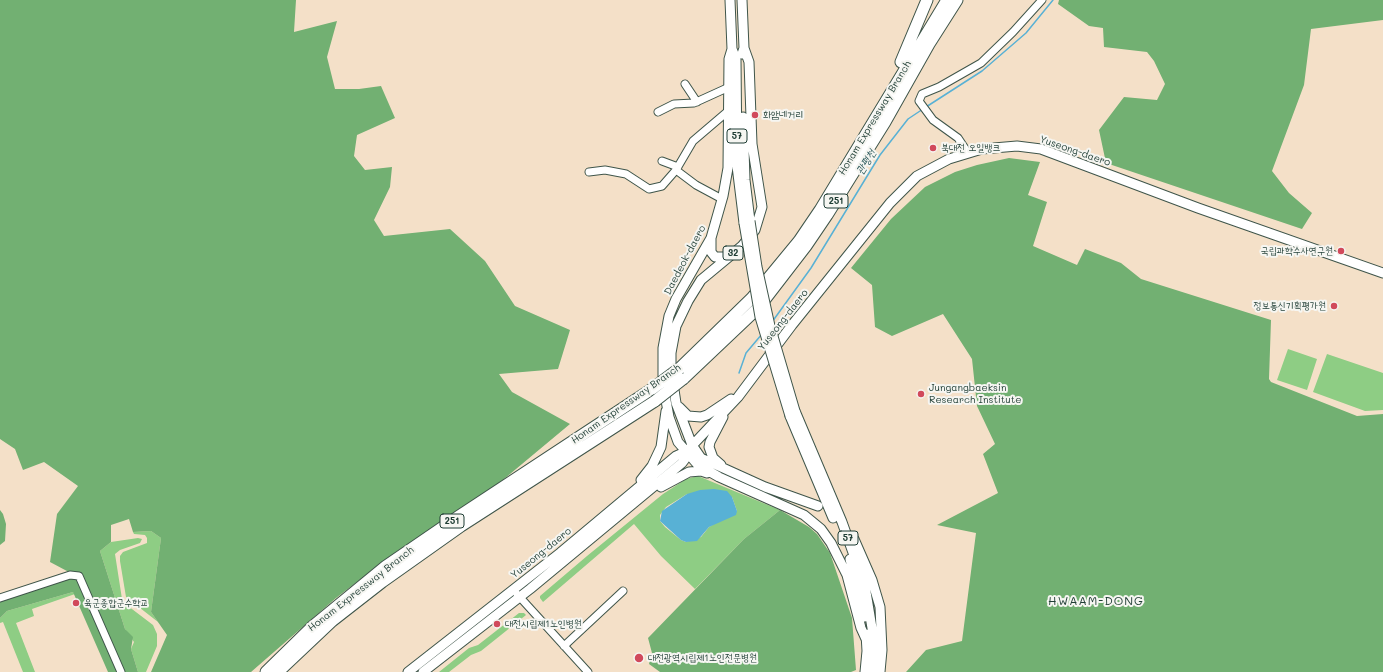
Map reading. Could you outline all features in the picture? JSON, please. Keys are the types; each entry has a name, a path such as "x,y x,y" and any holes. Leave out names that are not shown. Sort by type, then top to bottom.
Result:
{"highway":[{"path":"820,210 821,200 904,57 927,0"},
{"name":"Honam Expressway Branch","path":"266,672 313,626 386,566 458,516 652,389 680,368 752,298 776,271 820,210 947,0"},
{"name":"Honam Expressway Branch","path":"278,672 332,621 382,582 461,526 655,400 683,379 759,307 806,246 827,215 957,0"}],"main road":[{"name":"Daedeok-daero","path":"689,448 678,442 666,404 662,363 669,316 676,299 711,238 722,199 728,168 727,112 729,59 732,49 730,0"},
{"name":"32","path":"689,448 676,402 671,370 671,353 676,326 688,301 701,280 742,246 755,230 762,207 752,144 749,62 744,48 742,0"},
{"name":"57","path":"744,48 741,61 747,222 770,326 792,414 847,550 865,618 865,672"},
{"name":"Daedeok-daero","path":"732,49 736,59 737,166 747,222"},
{"name":"Yuseong-daero","path":"408,672 513,589 676,456 689,448 742,392 792,325 890,203 917,176 948,159 982,149 1017,146 1041,149 1198,208 1383,273"},
{"path":"711,238 711,252 715,257 728,257"},
{"path":"676,402 688,416 701,417 707,415 742,392"},
{"name":"32","path":"623,500 640,481 657,457 664,438 666,404"},
{"path":"666,404 672,417 676,419 680,414"},
{"path":"726,410 709,447 713,458 728,471"},
{"name":"57","path":"792,414 842,522 865,586 875,646 874,672"},
{"path":"689,448 701,458 728,471 818,506"},
{"path":"689,448 696,463 719,478"},
{"name":"Yuseong-daero","path":"423,672 519,597 682,463 689,448"},
{"path":"640,498 689,472 701,471 804,515 821,529 831,543 847,575 861,628 866,639"},
{"path":"854,539 872,580 880,607 882,650 880,672"}],"street":[{"path":"968,153 958,138 933,120 919,101 922,94 940,87 981,63 1013,32 1042,0"},
{"path":"685,84 697,102"},
{"path":"658,112 674,104 697,102 728,88"},
{"path":"590,172 606,170 626,174 652,189 662,186 677,169 693,141 727,112"},
{"path":"662,161 677,169 696,185 722,199"},
{"path":"0,598 70,575 79,576 121,672"},
{"path":"513,589 588,672"},
{"path":"564,646 623,591"}],"green space":[{"path":"0,0 296,0 294,32 337,21 327,57 335,89 359,89 381,86 395,118 357,135 354,156 365,170 392,167 390,187 374,220 384,236 450,229 485,261 515,306 570,330 558,369 499,374 512,392 570,424 492,489 396,552 336,598 251,672 151,672 167,635 151,612 161,538 151,531 133,532 129,519 111,525 111,542 100,551 125,629 133,637 131,649 138,672 123,672 82,579 50,562 57,514 78,486 44,462 23,470 15,449 0,439"},
{"path":"1059,0 1383,0 1383,20 1311,29 1304,85 1272,171 1289,193 1312,213 1302,229 1106,163 1099,130 1124,97 1157,100 1165,84 1154,61 1147,52 1104,47 1103,28 1089,26 1058,4"},
{"path":"1009,158 1040,162 1028,195 1047,202 1033,246 1077,265 1085,249 1121,263 1141,279 1271,320 1269,379 1271,382 1357,416 1383,414 1383,672 906,672 926,650 962,641 976,533 937,525 998,493 983,454 995,444 977,406 972,359 943,314 892,336 875,327 872,285 851,268 891,219 925,187 955,172 977,165"},
{"path":"1288,349 1317,359 1307,390 1277,380"},
{"path":"1327,354 1383,373 1383,410 1365,411 1313,392"},
{"path":"698,476 780,510 744,539 695,589 661,556 634,524 543,602 540,596 663,494 686,479","holes":["687,494 732,497 737,511 709,527 701,537 686,542 681,540 660,521 660,515 666,507"]},
{"path":"0,510 6,524 5,541 0,545"},
{"path":"780,510 809,527 817,534 830,553 852,618 856,670 851,672 660,672 649,664 652,653 648,638 744,539"},
{"path":"151,531 161,538 151,612 158,622 126,597 120,561 120,556 123,552 147,543 147,538 145,535 134,534 133,532"},
{"path":"138,538 142,539 140,543 120,550 115,554 122,599 128,606 153,625 157,634 157,646 146,672 138,672 131,649 134,642 125,629 100,551 111,542"},
{"path":"69,578 76,578 118,672 108,672 73,592 7,611 0,618 0,601"},
{"path":"73,592 75,594 32,609 34,616 16,623 35,672 23,672 3,622 0,623 0,618 7,611"},
{"path":"519,613 524,613 526,615 481,651 471,655 449,672 439,672 469,648 478,645"}],"water":[{"path":"714,489 727,491 732,497 737,511 736,515 709,527 697,541 686,542 681,540 660,521 662,511 687,494 700,490"}],"waterway":[{"name":"관평천","path":"926,107 982,71 1026,33 1053,0"},
{"name":"관평천","path":"772,322 811,268 880,155 908,119 923,109"},
{"name":"관평천","path":"739,373 746,353 762,334"}],"place":[{"name":"화암네거리","path":"755,115"},
{"name":"북대전 오일뱅크","path":"933,148"},
{"name":"국립과학수사연구원","path":"1341,251"},
{"name":"정보통신기획평가원","path":"1334,306"},
{"name":"Jungangbaeksin Research Institute","path":"921,394"},
{"name":"육군종합군수학교","path":"76,603"},
{"name":"대전시립제1노인병원","path":"497,624"},
{"name":"대전광역시립제1노인전문병원","path":"639,658"}],"district":[{"name":"HWAAM-DONG","path":"1096,601"}]}
